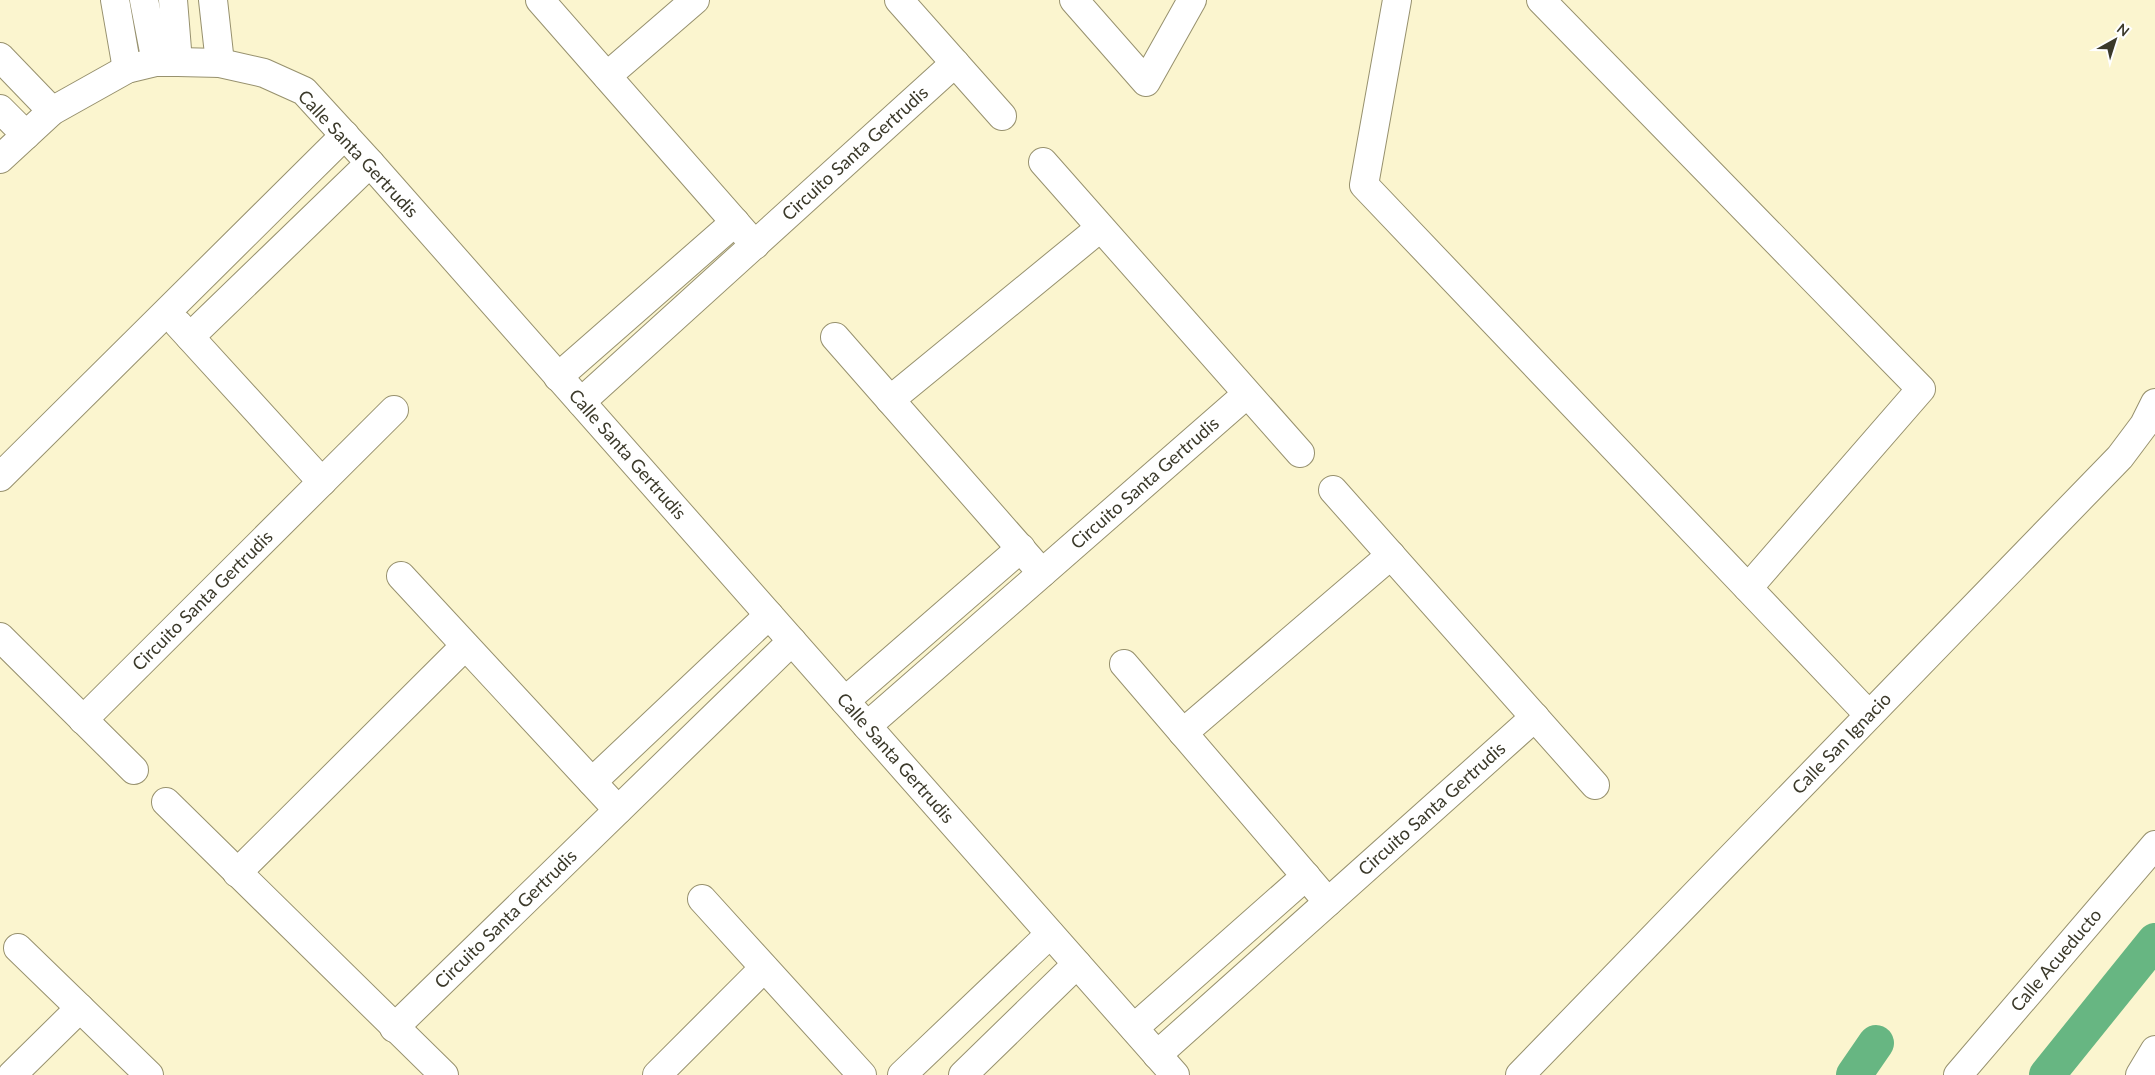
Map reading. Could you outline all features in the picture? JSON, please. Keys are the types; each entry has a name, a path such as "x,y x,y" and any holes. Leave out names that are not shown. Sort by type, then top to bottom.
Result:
{"street":[{"path":"116,0 127,69"},
{"path":"144,0 167,62"},
{"path":"167,62 173,0"},
{"path":"213,0 220,63"},
{"path":"540,0 755,245"},
{"path":"606,76 695,0"},
{"path":"899,0 1002,116"},
{"path":"1074,0 1146,82 1192,0"},
{"path":"1396,0 1364,185 1869,715"},
{"path":"1541,0 1921,389 1748,588"},
{"path":"0,57 52,111"},
{"name":"Calle Santa Gertrudis","path":"0,159 52,111 127,69 167,62 220,63 264,73 304,91 370,163 1175,1075"},
{"name":"Circuito Santa Gertrudis","path":"581,402 955,63"},
{"path":"0,109 26,135"},
{"path":"0,477 345,135"},
{"path":"1043,162 1300,453"},
{"path":"190,338 370,163"},
{"path":"558,376 735,222"},
{"path":"890,400 1100,228"},
{"path":"166,312 322,482"},
{"path":"835,337 1042,573"},
{"name":"Circuito Santa Gertrudis","path":"867,726 1247,394"},
{"name":"Calle San Ignacio","path":"1520,1075 2120,457 2144,425 2155,403"},
{"name":"Circuito Santa Gertrudis","path":"84,720 394,410"},
{"path":"1334,490 1595,785"},
{"path":"845,701 1021,548"},
{"path":"1183,732 1391,555"},
{"path":"401,576 618,810"},
{"path":"592,782 769,615"},
{"path":"0,637 134,770"},
{"name":"Circuito Santa Gertrudis","path":"394,1028 792,641"},
{"path":"237,873 465,646"},
{"path":"1124,664 1328,902"},
{"name":"Circuito Santa Gertrudis","path":"1157,1055 1535,718"},
{"path":"166,802 444,1075"},
{"name":"Calle Acueducto","path":"1958,1075 2155,845"},
{"path":"1134,1028 1306,876"},
{"path":"702,899 862,1075"},
{"path":"902,1075 1050,934"},
{"path":"18,948 149,1075"},
{"path":"963,1075 1077,964"},
{"path":"657,1075 764,968"},
{"path":"12,1075 80,1008"},
{"path":"2140,1075 2155,1050"}],"waterway":[{"path":"2047,1075 2155,941"},
{"path":"1854,1075 1876,1043"}]}
